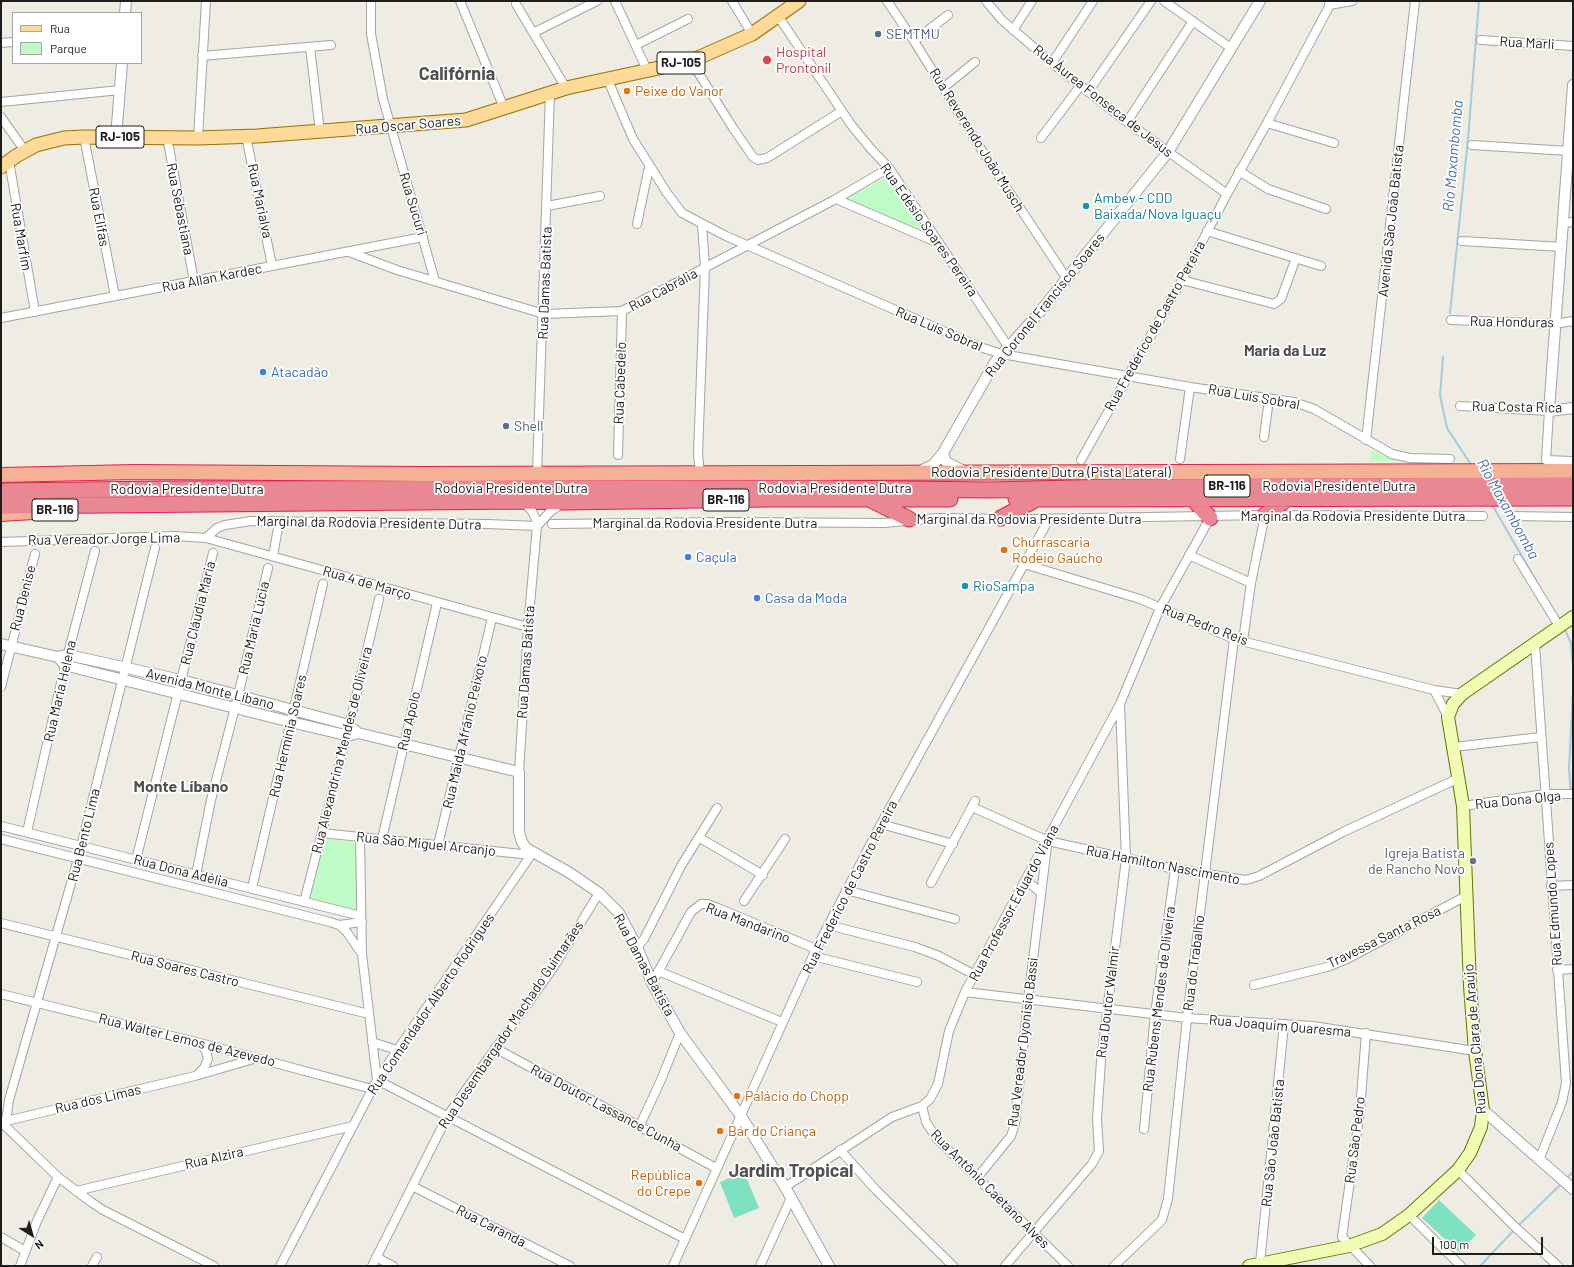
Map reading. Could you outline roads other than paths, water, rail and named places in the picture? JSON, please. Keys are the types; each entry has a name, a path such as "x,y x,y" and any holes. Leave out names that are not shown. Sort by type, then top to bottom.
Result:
{"highway":[{"name":"Rodovia Presidente Dutra (Pista Lateral)","path":"1,475 135,472 700,473 1573,471"},
{"name":"Rodovia Presidente Dutra","path":"1,506 769,499 1473,498 1500,492 1573,485"},
{"name":"Rodovia Presidente Dutra","path":"1,491 210,488 821,488 990,490 1123,487 1463,486 1500,492 1573,498"},
{"path":"1001,518 1036,499"},
{"path":"1193,499 1210,518"},
{"path":"1264,516 1287,499"},
{"path":"870,500 909,519"},
{"name":"BR-116","path":"1,514 110,505"}],"main road":[{"name":"Rua Oscar Soares","path":"5,164 25,151 47,142 84,137 198,138 320,132 451,122 504,108 566,88 691,60 752,34 798,1"},
{"path":"1448,717 1453,704 1462,694 1566,622"},
{"name":"Rua Dona Clara de Araújo","path":"1258,1265 1348,1246 1382,1234 1408,1215 1458,1170 1476,1142 1481,1127 1483,1110 1475,1051 1469,971 1463,806 1448,717"}],"street":[{"path":"125,12 126,1"},
{"path":"198,138 206,1"},
{"name":"Rua Sucuri","path":"371,1 372,34 383,99 435,281"},
{"path":"460,1 504,108"},
{"path":"533,33 597,1"},
{"path":"615,1 647,70"},
{"path":"732,1 752,34"},
{"name":"Rua Reverendo João Musch","path":"887,1 914,41 988,160 1067,279"},
{"name":"Rua Áurea Fonseca de Jesus","path":"986,1 990,8 1013,30 1088,92 1126,122 1227,194"},
{"path":"1013,30 1032,1"},
{"path":"1052,63 1093,1"},
{"path":"1088,92 1151,1"},
{"path":"1164,1 1231,48"},
{"path":"1331,3 1352,1"},
{"name":"Avenida São João Batista","path":"1366,440 1415,1"},
{"name":"Rua Coronel Francisco Soares","path":"917,472 933,465 943,453 992,366 1067,279 1168,152 1257,2"},
{"name":"Rua Frederico de Castro Pereira","path":"1081,460 1182,280 1239,171 1267,123 1331,3"},
{"path":"516,4 566,88"},
{"path":"914,41 948,14"},
{"name":"Rua Edésio Soares Pereira","path":"778,16 842,111 867,145 889,168 1005,351"},
{"path":"636,44 688,19"},
{"path":"1126,122 1193,21"},
{"name":"Rua Marli","path":"1481,40 1573,46"},
{"path":"1,43 12,42"},
{"path":"202,56 331,45"},
{"path":"310,47 320,132"},
{"path":"691,60 733,128 753,157 758,160 767,158 842,111"},
{"path":"943,88 975,62"},
{"path":"116,137 122,64"},
{"name":"Rua Luís Sobral","path":"606,78 624,120 649,167 682,213 702,225 972,344 1129,376 1306,406 1385,451 1403,457 1450,458"},
{"path":"1041,138 1080,85"},
{"path":"1573,85 1572,136 1569,151 1568,222 1562,247 1554,324 1546,460 1573,461"},
{"path":"1,102 120,90"},
{"name":"Rua Damas Batista","path":"538,472 550,93"},
{"path":"1,117 25,151"},
{"path":"1267,123 1334,143"},
{"name":"Rua Marialva","path":"246,136 272,266"},
{"name":"Rua Elifas","path":"84,137 115,296"},
{"name":"Rua Sebastiana","path":"166,137 194,281"},
{"path":"1472,145 1569,151"},
{"name":"Rua Marfim","path":"5,164 35,312"},
{"path":"637,224 649,167"},
{"name":"Rua Cabrália","path":"349,252 397,270 544,314 622,311 836,199 889,168"},
{"path":"1239,171 1268,189 1326,209"},
{"path":"547,206 600,196"},
{"path":"836,199 937,243"},
{"path":"700,473 698,454 705,267 702,225"},
{"path":"1207,231 1321,266"},
{"name":"Rua Allan Kardec","path":"1,318 422,237"},
{"path":"1462,241 1562,247"},
{"path":"1182,280 1274,304 1281,299 1296,258"},
{"name":"Rua Cabedelo","path":"618,455 622,311"},
{"name":"Rua Honduras","path":"1451,320 1554,324 1573,321"},
{"path":"1180,458 1190,387"},
{"path":"1264,437 1269,399"},
{"name":"Rua Costa Rica","path":"1460,406 1549,411 1573,408"},
{"path":"943,453 945,460 950,465 973,472"},
{"path":"522,501 532,512 538,525 550,512 563,502"},
{"path":"1243,641 1251,583 1264,516"},
{"name":"Marginal da Rodovia Presidente Dutra","path":"552,524 722,522 884,523 909,519 1001,518 1483,516"},
{"path":"1512,516 1572,517"},
{"path":"1120,704 1160,608 1210,518"},
{"name":"Rua Frederico de Castro Pereira","path":"673,1266 814,952 881,824 1049,519"},
{"name":"Marginal da Rodovia Presidente Dutra","path":"206,538 217,528 229,524 251,521 538,525"},
{"path":"273,556 279,522"},
{"name":"Rua Damas Batista","path":"538,525 528,627 519,772 520,838 524,846 532,854 570,873 599,893 619,913 637,947 652,983 680,1033 740,1116 785,1187 829,1266"},
{"name":"Rua Vereador Jorge Lima","path":"1,542 136,537 206,538"},
{"name":"Rua 4 de Março","path":"206,538 528,627"},
{"name":"Rua Bento Lima","path":"3,1122 58,936 82,846 155,548"},
{"name":"Rua Maria Helena","path":"27,832 64,659 94,551"},
{"name":"Rua Cláudia Maria","path":"136,860 213,553"},
{"name":"Rua Denise","path":"1,687 6,646 35,554"},
{"path":"1189,555 1251,583"},
{"path":"1518,559 1566,622"},
{"name":"Rua Pedro Reis","path":"1024,564 1140,599 1234,639 1434,690 1462,694"},
{"name":"Rua Maria Lúcia","path":"196,874 212,800 268,568"},
{"name":"Rua Hermínia Soares","path":"252,888 323,584"},
{"name":"Rua Alexandrina Mendes de Oliveira","path":"304,902 348,730 379,599"},
{"name":"Rua Apolo","path":"382,839 437,603"},
{"name":"Rua Maida Afrânio Peixoto","path":"438,845 492,618"},
{"name":"Rua do Trabalho","path":"1114,1266 1162,1220 1164,1216 1172,1174 1187,1018 1234,639"},
{"name":"Rua Edmundo Lopes","path":"1535,644 1566,1083 1562,1102 1539,1160"},
{"name":"Avenida Monte Líbano","path":"6,646 64,659 181,680 294,710 358,733 519,772"},
{"name":"Avenida Monte Líbano","path":"64,659 122,679 235,708 291,722 348,730"},
{"path":"1434,690 1448,717"},
{"name":"Rua Professor Eduardo Viana","path":"922,1106 935,1092 949,1031 965,992 1048,841 1120,704"},
{"name":"Rua Doutor Walmir","path":"1005,1266 1097,1157 1099,1143 1097,1119 1106,1009 1126,859 1120,704"},
{"path":"1454,747 1541,737"},
{"name":"Rua Hamilton Nascimento","path":"953,844 974,804 1048,841 1175,869 1242,880 1251,879 1343,832 1459,778"},
{"name":"Rua Dona Olga","path":"1463,806 1545,794 1571,794"},
{"path":"637,947 644,939 666,894 717,808"},
{"path":"881,824 953,844 931,883"},
{"name":"Rua Dona Adélia","path":"1,826 252,888 361,919"},
{"name":"Rua São Miguel Arcanjo","path":"322,833 532,854"},
{"path":"360,837 362,954 377,1080 448,1115 685,1239"},
{"path":"700,838 763,875"},
{"name":"Rua Dona Adélia","path":"1,839 339,925 361,919"},
{"path":"744,901 763,875 785,839"},
{"name":"Rua Vereador Dyonisio Bassi","path":"976,1178 1006,1143 1014,1130 1028,1000 1048,841"},
{"name":"Rua Comendador Alberto Rodrigues","path":"280,1266 377,1080 532,854"},
{"name":"Rua Rubens Mendes de Oliveira","path":"1144,1129 1155,1014 1175,869"},
{"path":"1026,880 1041,893"},
{"path":"1551,886 1573,885"},
{"path":"846,890 955,919"},
{"name":"Rua Desembargador Machado Guimarães","path":"372,1266 448,1115 553,968 599,893"},
{"name":"Travessa Santa Rosa","path":"1254,985 1327,967 1347,959 1466,896"},
{"name":"Rua Mandarino","path":"652,983 691,912 701,904 707,904 718,908 814,952"},
{"name":"Rua Soares Castro","path":"1,923 369,1014"},
{"path":"339,925 352,938 362,954"},
{"path":"828,925 915,947 939,956 975,975"},
{"path":"814,952 917,982"},
{"path":"1558,970 1573,969"},
{"path":"658,972 782,1022"},
{"name":"Rua Joaquim Quaresma","path":"965,992 1187,1018 1313,1026 1475,1051"},
{"name":"Rua Walter Lemos de Azevedo","path":"1,994 200,1043 372,1089"},
{"name":"Rua São João Batista","path":"1258,1265 1284,1024"},
{"path":"640,1125 661,1080 680,1033"},
{"name":"Rua São Pedro","path":"1348,1246 1342,1237 1360,1111 1366,1033"},
{"path":"372,1042 397,1050"},
{"path":"195,1076 204,1068 208,1059 206,1051 200,1043"},
{"name":"Rua Doutor Lassance Cunha","path":"495,1048 640,1125 716,1168"},
{"name":"Rua dos Limas","path":"3,1122 195,1076 258,1058"},
{"path":"785,1187 892,1117 922,1106"},
{"name":"Rua Antônio Caetano Alves","path":"922,1106 926,1122 937,1139 1068,1266"},
{"path":"1483,1110 1566,1183"},
{"path":"3,1122 58,1177 103,1210 214,1266"},
{"name":"Rua Alzira","path":"76,1191 353,1126"},
{"path":"840,1150 876,1190 953,1266"},
{"path":"1458,1170 1558,1266"},
{"path":"20,1266 25,1251 58,1177"},
{"name":"Rua Caranda","path":"412,1186 570,1266"},
{"path":"760,1266 791,1198"},
{"path":"1408,1215 1461,1266"},
{"path":"1,1237 25,1251"},
{"path":"1348,1246 1370,1266"},
{"path":"92,1266 96,1257"},
{"path":"376,1257 393,1266"}],"waterway":[{"name":"Rio Maxambomba","path":"1450,313 1468,139 1479,1"},
{"name":"Rio Maxambomba","path":"1443,357 1440,395 1447,428 1472,466"},
{"name":"Rio Maxambomba","path":"1491,503 1538,584"},
{"name":"Rio Maxambomba","path":"1564,628 1571,643 1573,667"},
{"name":"Rio Maxambomba","path":"1571,793 1569,768 1573,694"},
{"name":"Rio Maxambomba","path":"1567,1178 1573,1172"},
{"name":"Rio Maxambomba","path":"1518,1226 1562,1183"},
{"name":"Rio Maxambomba","path":"1480,1266 1515,1229"}],"place":[{"name":"SEMTMU","path":"878,34"},
{"name":"Hospital Prontonil","path":"767,60"},
{"name":"Peixe do Vanor","path":"627,91"},
{"name":"Ambev - CDD Baixada/Nova Iguaçu","path":"1086,206"},
{"name":"Atacadão","path":"263,372"},
{"name":"Shell","path":"506,426"},
{"name":"Churrascaria Rodeio Gaúcho","path":"1004,550"},
{"name":"Caçula","path":"688,557"},
{"name":"RioSampa","path":"965,586"},
{"name":"Casa da Moda","path":"757,598"},
{"name":"Igreja Batista de Rancho Novo","path":"1473,861"},
{"name":"Palácio do Chopp","path":"737,1096"},
{"name":"Bar do Criança","path":"720,1131"},
{"name":"República do Crepe","path":"699,1183"}],"district":[{"name":"Califórnia","path":"457,74"},
{"name":"Maria da Luz","path":"1285,351"},
{"name":"Monte Líbano","path":"181,787"},
{"name":"Jardim Tropical","path":"791,1171"}]}
